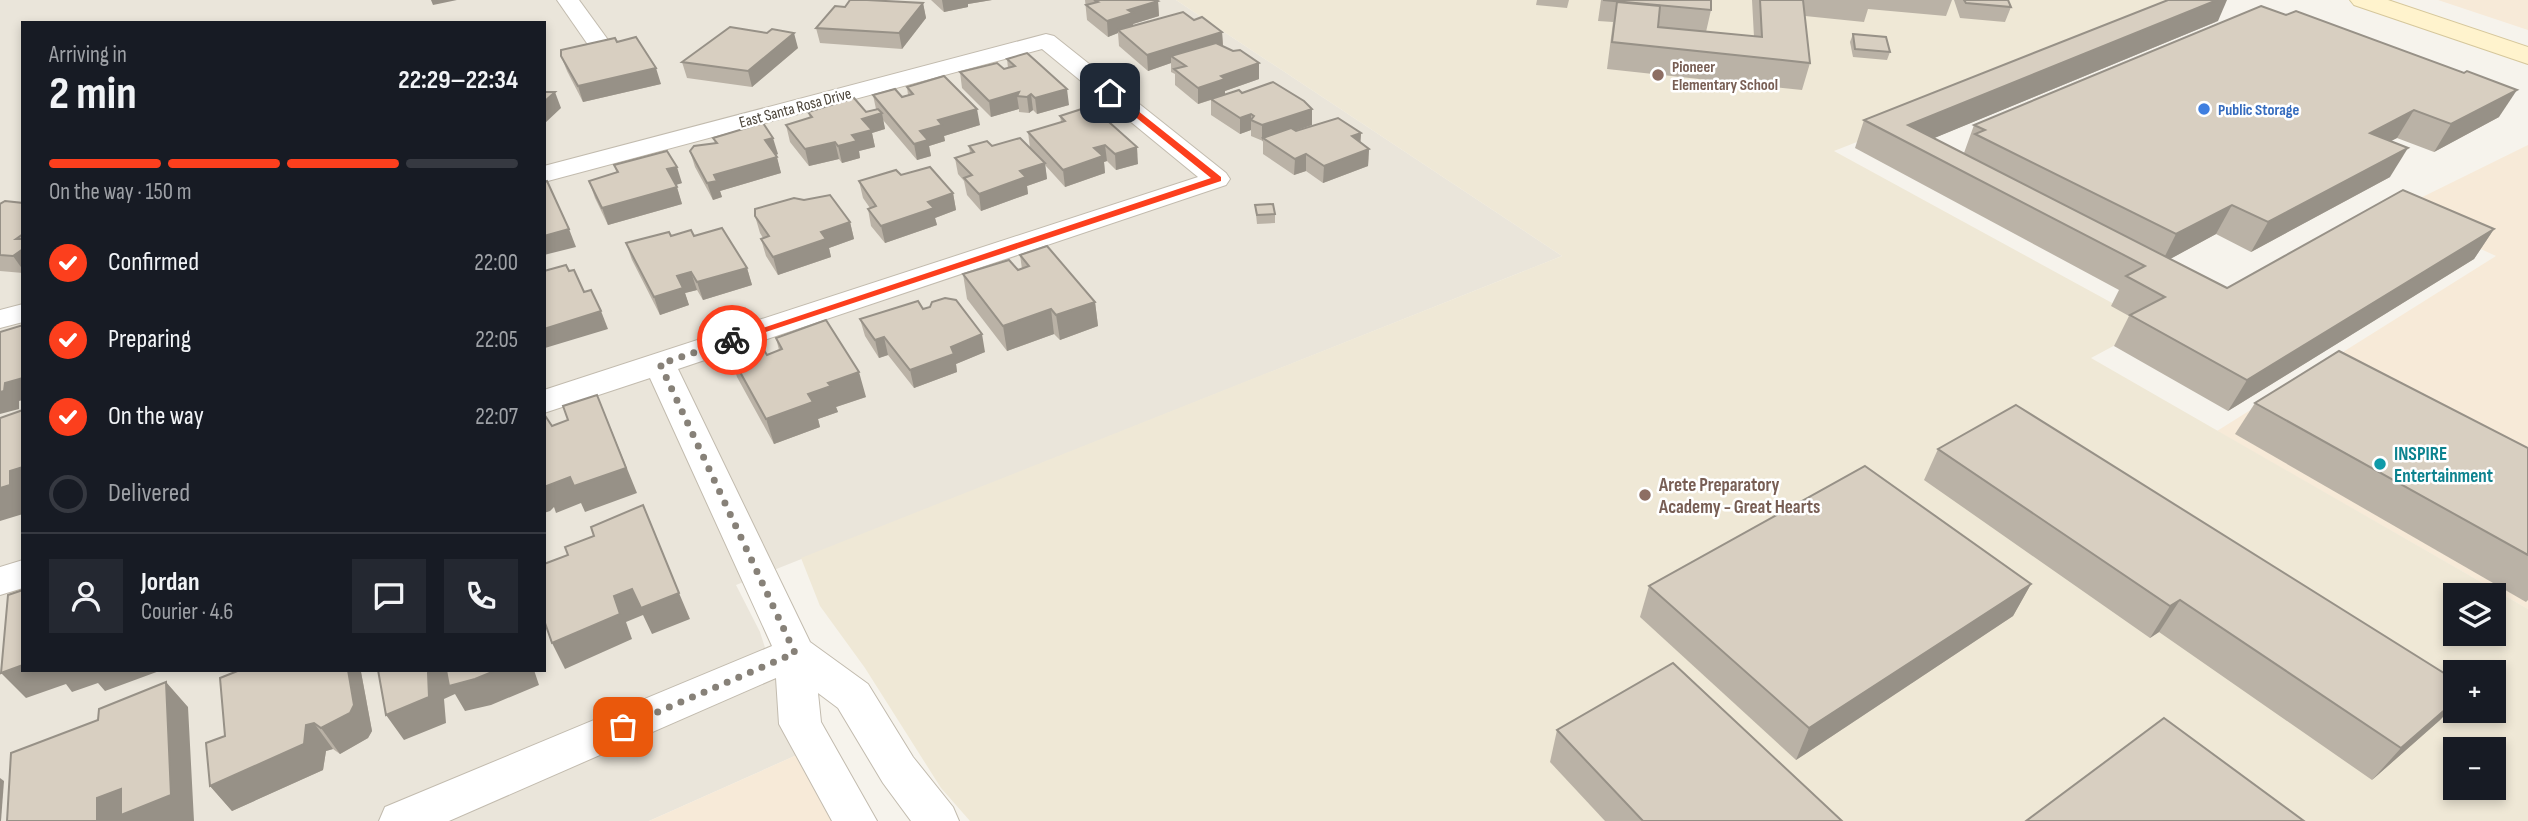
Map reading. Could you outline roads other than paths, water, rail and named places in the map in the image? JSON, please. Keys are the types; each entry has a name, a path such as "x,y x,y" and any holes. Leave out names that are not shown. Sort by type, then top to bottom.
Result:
{"main road":[{"path":"2363,0 2528,56"},
{"path":"2414,0 2528,37"}],"street":[{"path":"568,0 599,44"},
{"name":"East Santa Rosa Drive","path":"546,173 1046,41 1217,179 660,364"},
{"path":"640,121 654,145"},
{"path":"0,319 21,314"},
{"path":"546,401 660,364 795,653 800,724 855,821"},
{"path":"0,581 21,575"},
{"path":"401,821 795,653"},
{"path":"795,653 853,696 898,770 937,821"}],"place":[{"name":"Pioneer Elementary School","path":"1658,75"},
{"name":"Public Storage","path":"2204,109"},
{"name":"INSPIRE Entertainment","path":"2380,464"},
{"name":"Arete Preparatory Academy - Great Hearts","path":"1645,495"}]}
